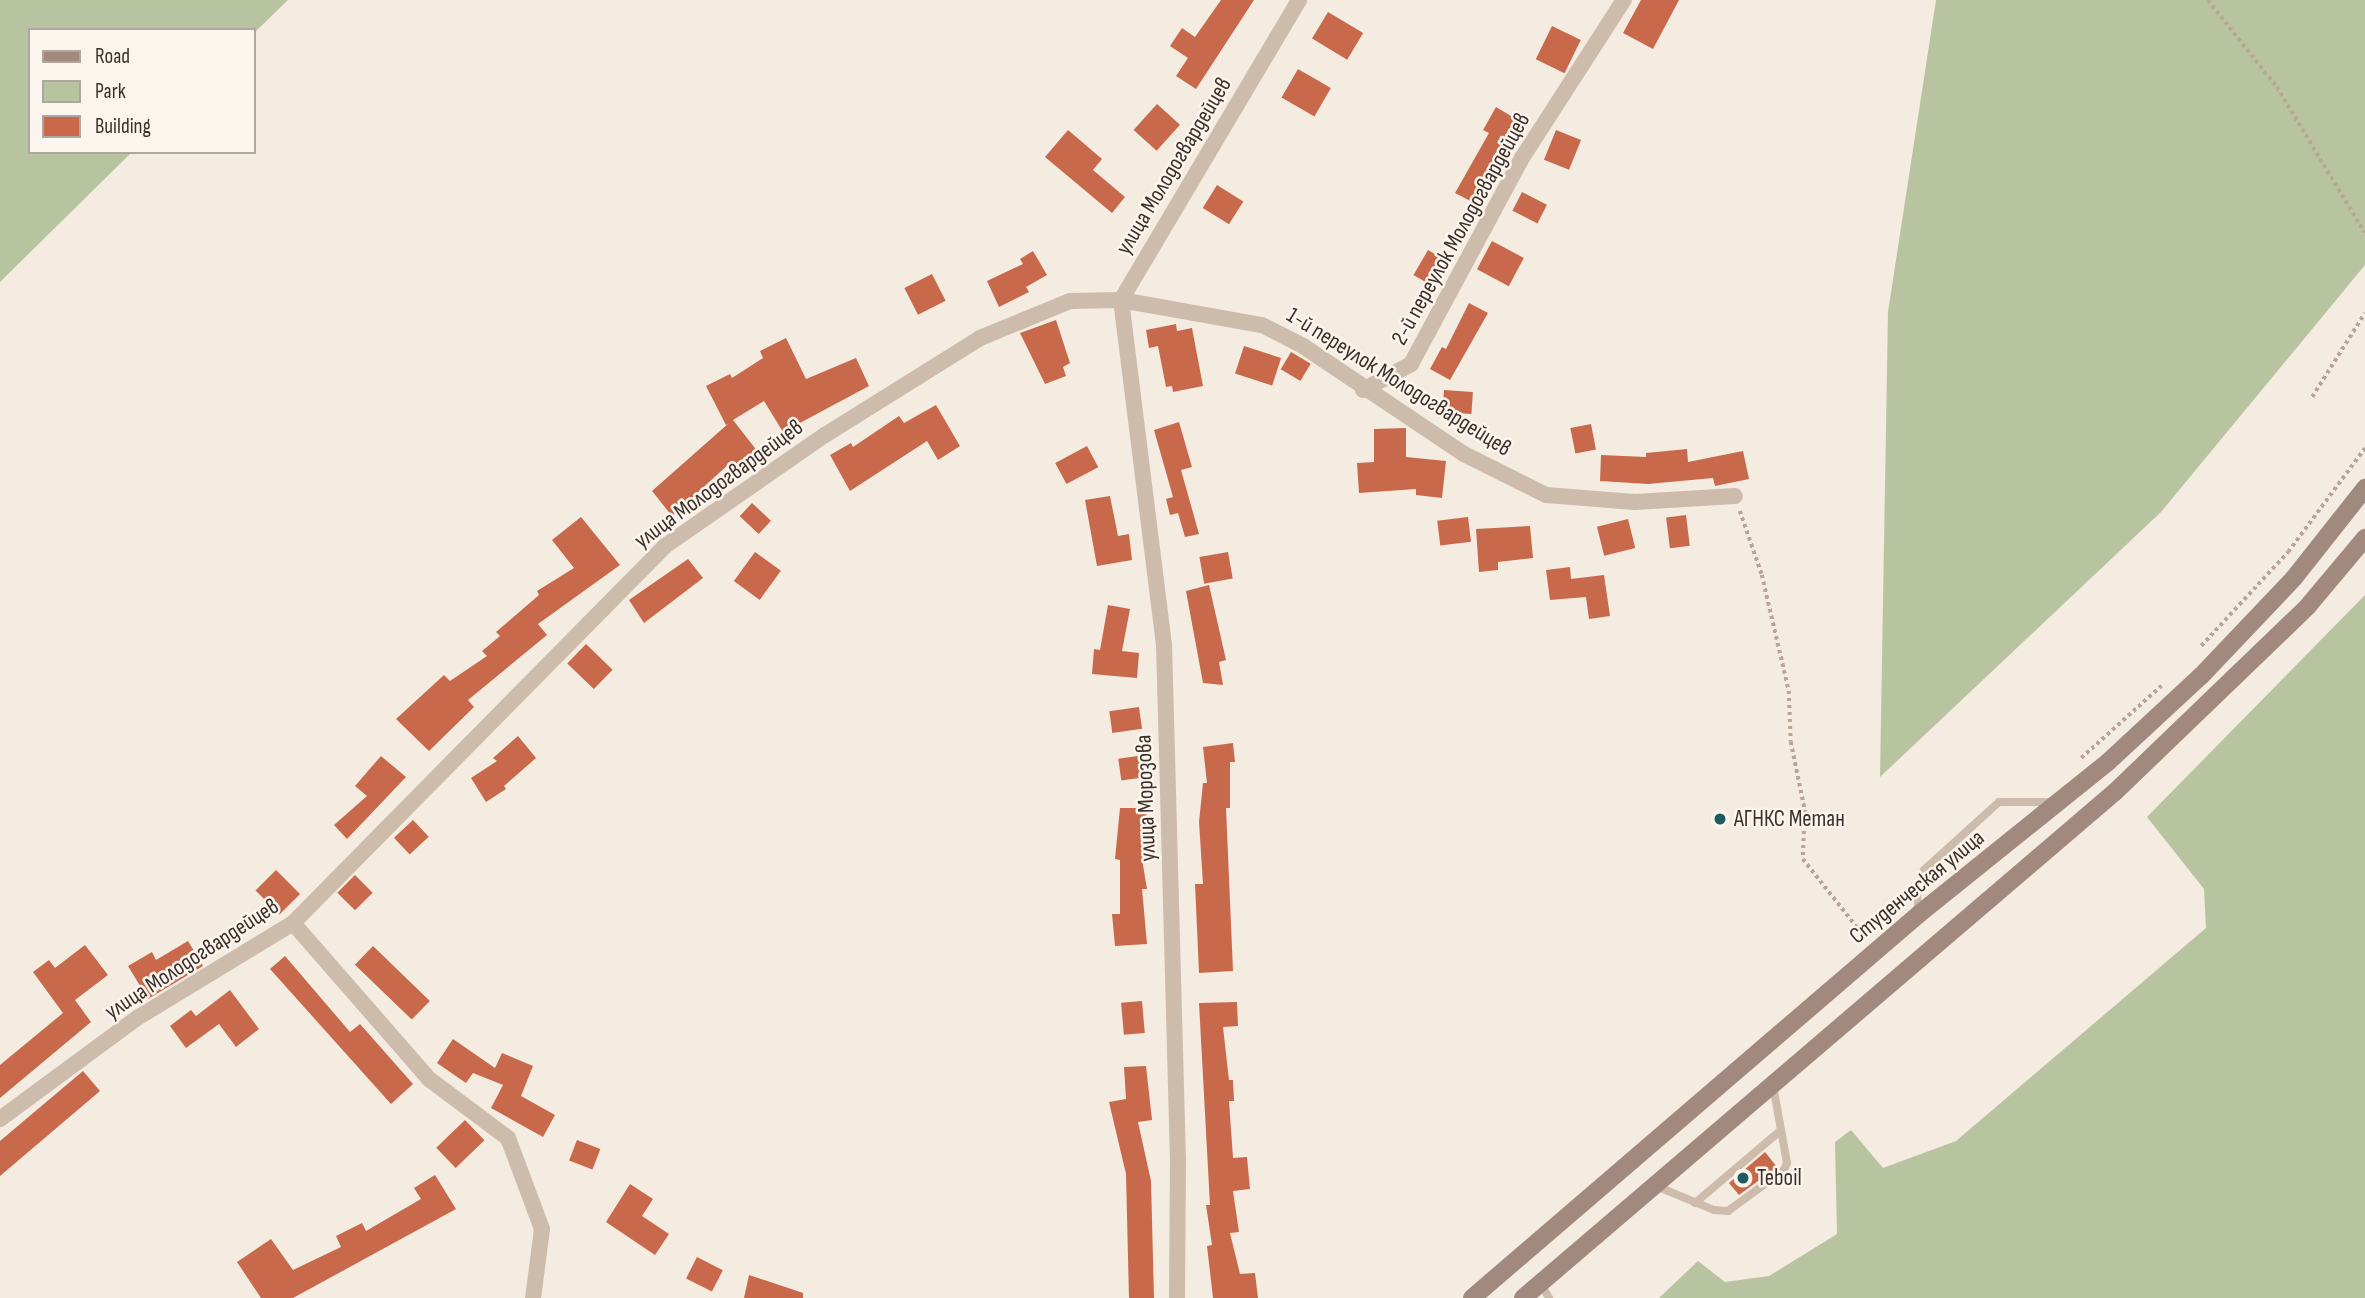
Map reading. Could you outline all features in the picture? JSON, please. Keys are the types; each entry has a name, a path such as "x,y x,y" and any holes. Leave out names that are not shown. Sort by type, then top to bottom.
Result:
{"main road":[{"name":"Студенческая улица","path":"1472,1298 1919,914 2061,803 2201,676 2294,578 2365,488"},
{"path":"1523,1298 1545,1291 1656,1186 1936,940 2116,791 2308,606 2365,538"}],"street":[{"name":"улица Молодогвардейцев","path":"0,1119 137,1018 293,923 665,546 825,435 980,338 1070,301 1121,299 1299,0"},
{"name":"2-й переулок Молодогвардейцев","path":"1363,390 1411,364 1522,158 1624,0"},
{"name":"1-й переулок Молодогвардейцев","path":"1121,299 1262,325 1303,346 1363,390 1464,454 1546,495 1635,502 1735,496"},
{"name":"улица Морозова","path":"1121,299 1164,645 1178,1161 1177,1298"},
{"path":"293,923 429,1079 508,1138 542,1228 533,1298"}],"lane":[{"path":"1919,914 1917,895 1924,870 1999,802 2061,803"},
{"path":"1656,1186 1714,1210 1739,1207 1784,1170 1787,1163 1773,1085"},
{"path":"1695,1203 1780,1131"}],"path":[{"path":"2208,0 2277,87 2365,233"},
{"path":"2312,397 2365,313"},
{"path":"2196,652 2288,552 2365,448"},
{"path":"1735,496 1762,575 1790,691 1791,742 1805,810 1803,859 1866,939"},
{"path":"2076,763 2167,680"}],"green space":[{"path":"0,0 288,0 256,31 256,28 28,28 28,154 130,154 0,282"},
{"path":"1936,0 2365,0 2365,265 2161,512 1880,777 1888,312"},
{"path":"2365,595 2365,1298 1659,1298 1698,1261 1725,1282 1769,1276 1837,1234 1835,1142 1851,1130 1883,1168 1956,1141 2206,928 2204,889 2147,817"}],"building":[{"path":"1221,0 1254,0 1196,89 1176,76 1188,58 1170,46 1182,28 1195,37"},
{"path":"1641,0 1679,0 1653,49 1623,33"},
{"path":"1328,12 1363,33 1347,60 1312,39"},
{"path":"1552,26 1581,40 1565,73 1536,59"},
{"path":"1298,69 1331,88 1314,117 1282,98"},
{"path":"1157,104 1180,125 1157,151 1134,130"},
{"path":"1496,107 1521,122 1478,205 1455,193 1489,133 1483,130"},
{"path":"1068,130 1102,159 1093,170 1125,197 1112,213 1045,157"},
{"path":"1556,130 1581,140 1569,170 1544,160"},
{"path":"1217,185 1243,201 1229,224 1203,208"},
{"path":"1522,192 1547,205 1537,223 1512,211"},
{"path":"1492,241 1524,258 1509,286 1477,269"},
{"path":"1428,250 1449,262 1434,287 1414,275"},
{"path":"1033,251 1047,275 1026,287 1029,292 999,307 987,281 1023,264 1020,259"},
{"path":"932,274 946,301 918,315 904,288"},
{"path":"1469,303 1488,313 1450,380 1430,369 1442,347 1446,349"},
{"path":"1056,320 1070,363 1063,367 1066,376 1045,384 1020,333"},
{"path":"1176,324 1177,331 1192,328 1203,386 1173,392 1172,386 1166,387 1158,346 1149,348 1146,330"},
{"path":"786,338 806,379 856,358 869,386 783,432 764,401 733,420 758,452 736,470 730,463 672,516 652,491 729,423 726,425 706,386 730,374 732,378 763,358 760,351"},
{"path":"1244,346 1281,358 1272,386 1235,374"},
{"path":"1291,352 1311,364 1300,381 1281,369"},
{"path":"1444,390 1473,392 1471,414 1442,412"},
{"path":"936,405 960,446 938,460 927,441 850,491 830,455 851,443 853,447 899,416 904,423"},
{"path":"1179,422 1192,467 1181,470 1199,534 1185,537 1178,513 1170,515 1166,499 1173,497 1154,430"},
{"path":"1591,424 1596,450 1575,454 1570,428"},
{"path":"1406,428 1406,457 1446,461 1442,498 1416,495 1416,489 1359,493 1357,463 1374,462 1374,429"},
{"path":"1087,446 1098,467 1066,484 1055,463"},
{"path":"1687,449 1688,462 1743,451 1749,479 1715,486 1713,478 1648,484 1600,481 1601,455 1646,457 1646,453"},
{"path":"1110,496 1118,536 1129,534 1132,560 1097,566 1085,500"},
{"path":"752,503 771,521 759,534 740,516"},
{"path":"1686,515 1690,546 1670,548 1666,517"},
{"path":"581,517 620,565 538,624 547,635 468,700 474,707 429,751 396,719 444,675 450,681 487,656 482,651 500,636 496,632 539,595 537,591 574,568 552,540"},
{"path":"1468,517 1471,542 1440,546 1437,521"},
{"path":"1628,519 1635,548 1604,556 1597,527"},
{"path":"1530,526 1533,558 1498,562 1498,570 1479,572 1476,529"},
{"path":"755,552 781,571 760,600 734,581"},
{"path":"1228,552 1233,579 1204,584 1199,557"},
{"path":"688,559 703,578 644,623 629,600"},
{"path":"1570,567 1571,579 1604,575 1610,616 1589,619 1586,597 1550,600 1546,570"},
{"path":"1209,585 1226,660 1219,662 1223,685 1203,683 1186,591"},
{"path":"1108,605 1130,609 1122,651 1139,653 1137,678 1092,674 1094,649 1100,650"},
{"path":"586,644 613,670 594,689 567,663"},
{"path":"1139,707 1142,729 1112,733 1109,711"},
{"path":"518,736 536,758 504,786 506,789 486,802 471,778 497,761 493,758"},
{"path":"1233,743 1235,762 1230,762 1230,808 1226,808 1233,971 1199,973 1195,884 1203,884 1199,822 1203,783 1207,783 1203,747"},
{"path":"1145,755 1148,777 1121,781 1118,759"},
{"path":"381,756 406,777 347,839 334,825 367,796 355,786"},
{"path":"1120,808 1147,808 1143,865 1147,889 1142,889 1147,944 1115,946 1112,914 1120,914 1120,860 1115,859"},
{"path":"413,820 429,837 410,855 394,838"},
{"path":"276,870 300,894 280,915 255,891"},
{"path":"355,875 373,893 355,910 337,893"},
{"path":"188,941 203,966 148,999 128,966 152,952 156,960"},
{"path":"85,945 108,975 75,1000 91,1022 0,1098 0,1065 63,1013 33,972 49,960 55,968"},
{"path":"373,946 430,1001 412,1020 355,965"},
{"path":"285,956 350,1032 360,1024 413,1084 391,1104 270,969"},
{"path":"230,990 259,1029 236,1047 219,1024 186,1048 170,1026 191,1010 196,1016"},
{"path":"1142,1001 1145,1033 1124,1035 1121,1003"},
{"path":"1237,1002 1238,1026 1223,1027 1229,1080 1233,1080 1234,1101 1229,1101 1233,1158 1247,1157 1250,1189 1233,1191 1239,1232 1230,1233 1240,1274 1255,1273 1258,1298 1213,1298 1207,1246 1212,1245 1206,1205 1210,1205 1199,1003"},
{"path":"453,1039 495,1068 502,1053 533,1066 521,1096 555,1115 543,1137 491,1108 503,1085 473,1073 466,1083 437,1063"},
{"path":"1146,1066 1152,1120 1138,1122 1151,1181 1154,1298 1129,1298 1126,1174 1109,1102 1126,1099 1124,1067"},
{"path":"83,1071 100,1091 0,1176 0,1141"},
{"path":"465,1120 484,1140 456,1168 436,1148"},
{"path":"577,1140 600,1149 592,1169 569,1161"},
{"name":"Teboil","path":"1765,1152 1777,1167 1739,1195 1729,1183"},
{"path":"435,1175 456,1209 293,1298 261,1298 237,1262 271,1239 293,1270 341,1247 336,1236 362,1223 366,1231 421,1199 414,1188"},
{"path":"630,1184 653,1199 642,1216 669,1234 655,1255 606,1222"},
{"path":"697,1257 723,1270 712,1292 686,1278"},
{"path":"749,1275 803,1293 803,1298 744,1298"}],"place":[{"name":"АГНКС Метан","path":"1720,819"},
{"name":"Teboil","path":"1743,1178"}]}
